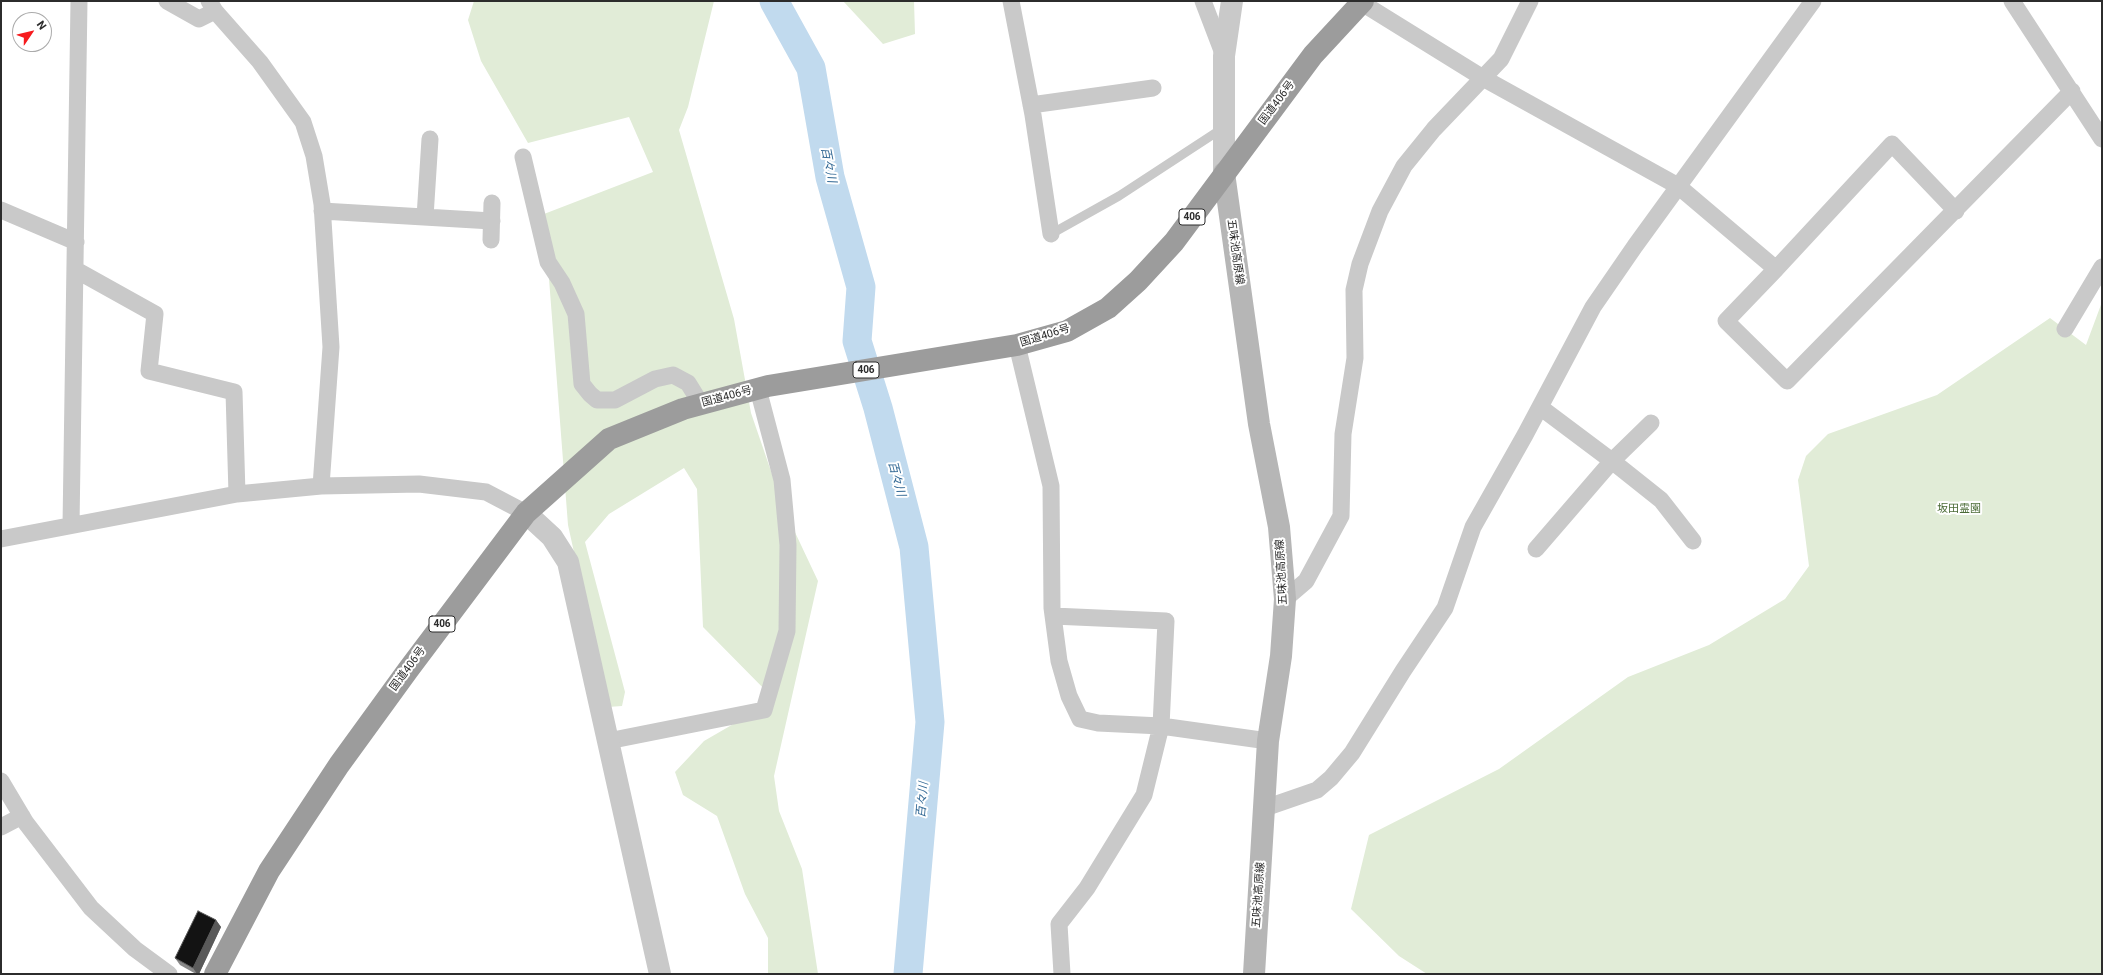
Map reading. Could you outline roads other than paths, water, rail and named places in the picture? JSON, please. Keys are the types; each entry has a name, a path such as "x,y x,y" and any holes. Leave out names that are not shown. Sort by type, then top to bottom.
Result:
{"highway":[{"name":"国道406号","path":"215,974 269,872 339,765 456,604 526,513 609,439 683,409 763,388 1017,345 1067,331 1108,308 1138,281 1174,242 1313,55 1362,2"}],"main road":[{"name":"五味池高原線","path":"1224,174 1259,424 1279,527 1285,599 1281,656 1268,741 1254,974"}],"street":[{"path":"71,525 79,1"},
{"path":"167,1 199,19 212,6 260,62 303,122 314,156 322,211 331,347 321,486"},
{"path":"1011,1 1031,105 1051,234"},
{"path":"1203,1 1224,56"},
{"path":"1224,174 1224,56 1232,1"},
{"path":"1285,599 1306,581 1341,516 1343,434 1355,358 1354,290 1360,264 1378,217 1404,166 1434,129 1501,59 1530,1"},
{"path":"1265,808 1317,790 1331,778 1352,753 1403,671 1445,608 1473,527 1540,407 1593,307 1678,186 1813,1"},
{"path":"2012,1 2072,90 2102,139"},
{"path":"1362,2 1483,78 1678,186 1776,269"},
{"path":"1031,105 1153,88"},
{"path":"1956,211 1892,144 1726,321 1787,381 1956,211 2072,90"},
{"path":"425,217 430,139"},
{"path":"523,157 548,262 562,283 576,314 582,384 597,400 615,400 655,378 673,375 688,383 701,404"},
{"path":"491,240 492,202"},
{"path":"1,210 76,242"},
{"path":"322,211 492,221"},
{"path":"2065,330 2102,267"},
{"path":"76,270 155,314 149,371 234,392 238,494"},
{"path":"1017,345 1051,486 1054,616 1059,661 1069,696 1080,719 1098,723 1161,726 1268,741"},
{"path":"608,741 764,710 787,630 788,545 782,480 763,388"},
{"path":"1540,407 1661,500 1693,541"},
{"path":"1536,550 1612,461 1651,423"},
{"path":"1,539 238,494 321,486 419,484 486,492 526,513 552,537 568,562 660,974"},
{"path":"1054,616 1166,621 1161,726 1144,795 1087,888 1059,924 1062,974"},
{"path":"1,781 22,816 91,908 135,949 169,974"},
{"path":"1,827 22,816"}],"lane":[{"path":"1051,234 1119,196 1225,126"}],"waterway":[{"name":"百々川","path":"774,1 811,68 830,177 861,287 857,341 878,408 914,547 930,722 908,974"}],"park label":[{"name":"坂田霊園","path":"1959,509"}]}
